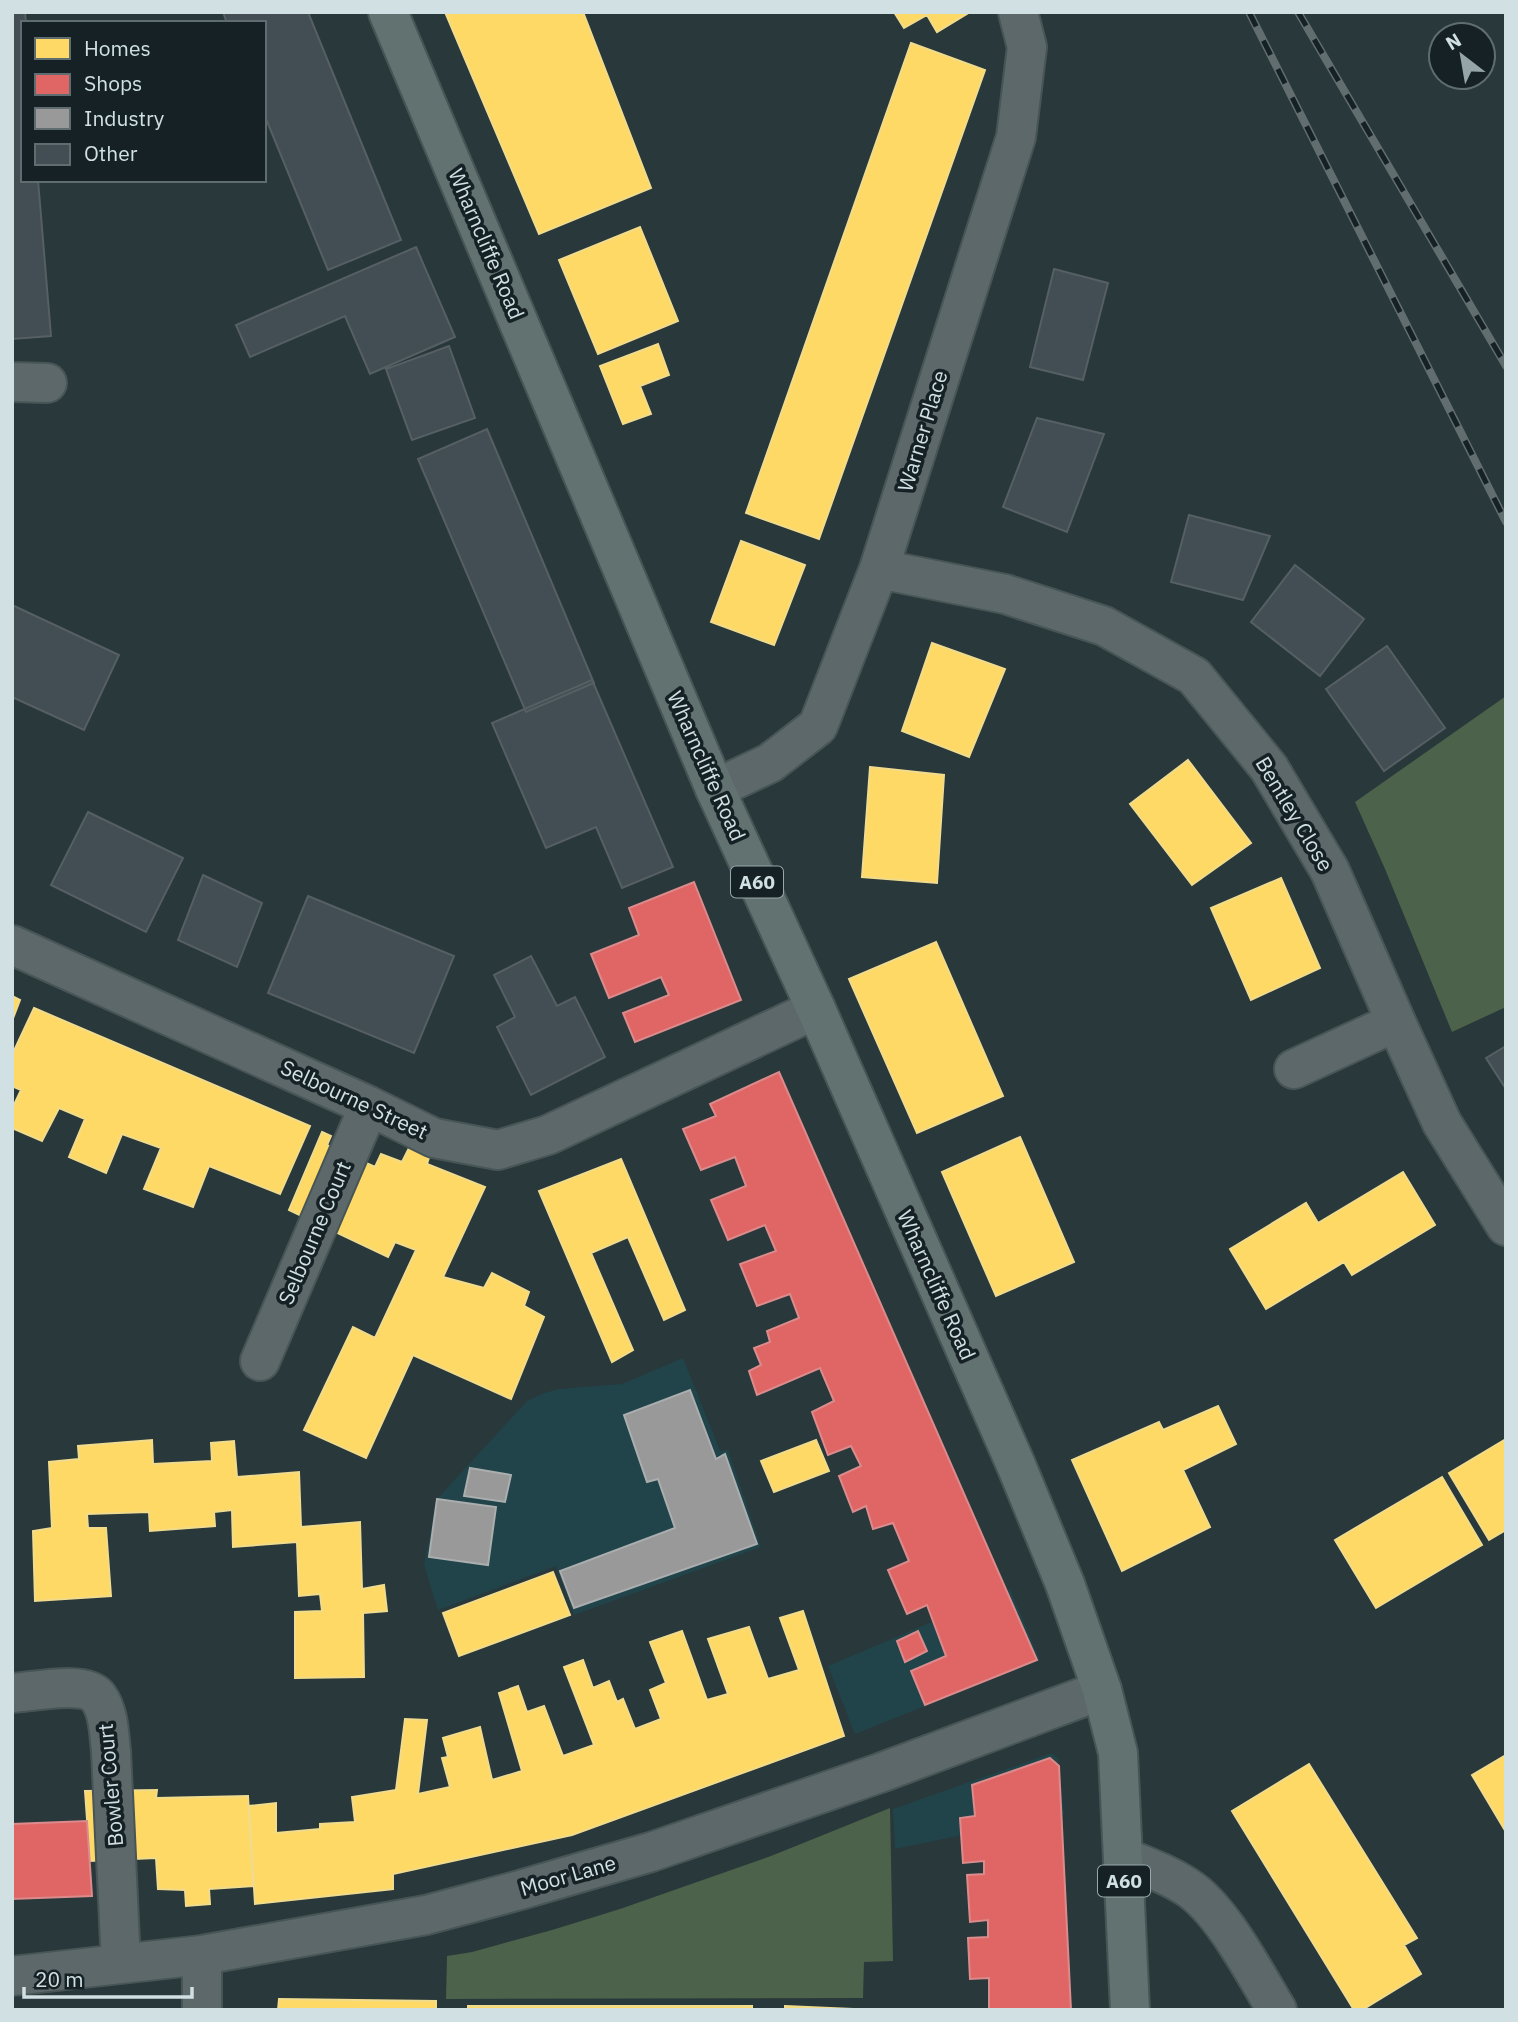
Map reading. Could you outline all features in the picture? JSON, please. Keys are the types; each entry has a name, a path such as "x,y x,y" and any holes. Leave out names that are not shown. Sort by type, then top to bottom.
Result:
{"main road":[{"name":"Wharncliffe Road","path":"388,12 715,789 816,1009 1016,1465 1065,1584 1102,1690 1118,1753 1123,1857"},
{"name":"A60","path":"1123,1857 1130,2010"}],"street":[{"name":"Warner Place","path":"715,789 770,763 818,726 879,569 1016,136 1027,47 1018,12"},
{"name":"Bentley Close","path":"879,569 1005,594 1104,626 1194,676 1269,768 1330,871 1442,1123 1506,1226"},
{"name":"Selbourne Street","path":"12,945 434,1138 498,1150 548,1135 816,1009"},
{"path":"1294,1069 1396,1022"},
{"name":"Selbourne Court","path":"260,1361 369,1106"},
{"name":"Bowler Court","path":"12,1693 80,1687 94,1692 100,1699 107,1720 111,1751 121,1963"},
{"name":"Moor Lane","path":"12,1976 202,1955 426,1915 651,1852 880,1773 1102,1690"},
{"path":"1123,1857 1157,1870 1190,1888 1219,1916 1277,2010"},
{"path":"202,1955 202,2010"}],"shaded area":[{"path":"683,1358 720,1451 728,1450 761,1547 574,1615 556,1566 438,1610 424,1565 437,1499 527,1401 560,1389 622,1384"},
{"path":"1010,1589 1040,1660 855,1734 828,1666"},
{"path":"1052,1753 1058,1758 1064,1814 895,1849 893,1809"}],"green space":[{"path":"1506,696 1506,1007 1452,1032 1355,802"},
{"path":"890,1808 893,1961 864,1962 863,1998 446,1999 447,1956 472,1952 620,1909 771,1856"}],"building: Homes":[{"path":"445,12 583,12 651,188 539,234"},
{"path":"894,12 970,12 937,32 927,15 904,28"},
{"path":"911,43 985,70 819,539 746,513"},
{"path":"640,227 678,321 598,354 559,260"},
{"path":"658,344 669,375 640,386 651,414 623,424 600,366"},
{"path":"741,541 805,565 774,645 711,622"},
{"path":"932,643 1005,669 969,757 902,731"},
{"path":"1188,760 1251,843 1192,885 1130,804"},
{"path":"870,767 944,775 937,883 862,877"},
{"path":"1281,878 1320,968 1251,1000 1211,908"},
{"path":"936,942 1003,1096 917,1133 849,979"},
{"path":"12,996 20,1000 12,1021"},
{"path":"34,1008 310,1126 280,1194 209,1166 193,1207 144,1189 161,1148 122,1134 106,1173 69,1157 85,1119 59,1108 42,1141 12,1128 12,1109 21,1090 12,1086 12,1055"},
{"path":"322,1132 331,1136 327,1145 375,1167 381,1154 402,1162 410,1146 430,1154 427,1164 485,1187 443,1277 484,1288 492,1273 529,1292 524,1306 544,1317 511,1399 413,1355 366,1458 304,1430 353,1327 375,1338 416,1250 395,1242 388,1257 289,1210"},
{"path":"1020,1137 1074,1262 996,1296 942,1172"},
{"path":"621,1159 685,1310 664,1320 628,1237 591,1253 633,1350 612,1362 539,1191"},
{"path":"1403,1172 1435,1225 1352,1275 1344,1262 1266,1309 1230,1249 1306,1203 1318,1223"},
{"path":"1218,1406 1236,1444 1183,1470 1210,1527 1122,1571 1072,1460 1159,1422 1163,1430"},
{"path":"1506,1439 1506,1530 1489,1540 1449,1473"},
{"path":"152,1440 153,1464 212,1461 211,1443 234,1441 237,1477 299,1472 301,1527 360,1522 362,1589 384,1585 387,1611 363,1613 364,1677 295,1678 295,1612 322,1611 320,1594 299,1596 297,1542 233,1547 232,1510 214,1512 215,1526 150,1531 149,1512 87,1514 88,1528 106,1528 111,1596 35,1601 33,1531 52,1528 49,1462 79,1459 78,1446"},
{"path":"816,1440 829,1471 774,1492 761,1461"},
{"path":"1442,1477 1482,1545 1376,1608 1335,1540"},
{"path":"553,1572 570,1615 459,1656 443,1613"},
{"path":"803,1611 844,1736 572,1835 393,1874 393,1889 255,1904 249,1806 276,1803 276,1833 320,1829 320,1824 355,1822 352,1797 396,1790 405,1719 427,1720 418,1794 450,1787 442,1758 448,1757 443,1738 480,1727 492,1780 522,1771 499,1693 518,1686 527,1712 544,1706 563,1756 594,1745 564,1667 583,1660 593,1688 609,1681 617,1702 623,1699 635,1729 661,1719 650,1690 666,1683 650,1642 682,1631 707,1700 728,1694 708,1639 749,1627 768,1679 799,1670 780,1618"},
{"path":"1506,1755 1506,1832 1472,1775"},
{"path":"1309,1764 1417,1938 1404,1945 1421,1974 1362,2010 1354,2010 1232,1811"},
{"path":"157,1790 156,1798 248,1796 253,1886 209,1889 210,1904 186,1906 185,1890 158,1889 156,1858 90,1861 85,1791"},
{"path":"279,1999 436,2001 436,2010 278,2010"},
{"path":"468,2006 752,2006 752,2010 468,2010"},
{"path":"785,2006 851,2009 785,2010"}],"building: Shops":[{"path":"694,882 741,1000 635,1042 623,1013 669,995 661,977 609,998 591,954 639,935 629,908"},
{"path":"779,1072 1037,1660 925,1705 911,1671 946,1656 927,1605 907,1614 888,1570 909,1561 893,1523 873,1529 866,1506 853,1512 839,1476 861,1466 851,1446 828,1455 812,1412 834,1401 820,1368 757,1395 749,1371 761,1365 754,1348 770,1342 767,1331 799,1318 790,1294 757,1306 740,1264 776,1251 765,1225 728,1240 711,1200 746,1186 735,1157 701,1170 683,1129 716,1116 710,1104"},
{"path":"918,1631 927,1651 905,1662 897,1641"},
{"path":"1050,1758 1059,1766 1071,2010 989,2010 989,1978 970,1979 968,1938 988,1937 988,1920 970,1922 967,1875 984,1874 984,1861 963,1863 960,1818 975,1816 972,1785"},
{"path":"87,1821 92,1896 12,1899 12,1824"}],"building: Industry":[{"path":"690,1390 716,1459 725,1454 757,1544 574,1608 560,1571 675,1528 658,1479 647,1482 624,1415"},
{"path":"470,1468 511,1475 505,1502 464,1496"},
{"path":"437,1499 496,1507 488,1565 429,1557"}],"building: Other":[{"path":"12,12 25,12 26,21 21,21 21,182 38,182 51,336 12,339"},
{"path":"223,12 308,12 401,240 328,270 266,119 266,21 226,21"},
{"path":"416,247 455,337 370,374 345,316 250,357 236,325"},
{"path":"1054,269 1108,283 1083,380 1030,367"},
{"path":"449,346 475,418 412,440 386,369"},
{"path":"1037,418 1104,434 1067,532 1003,507"},
{"path":"487,429 594,683 526,712 418,459"},
{"path":"1189,515 1270,536 1243,600 1171,582"},
{"path":"1295,565 1364,619 1320,676 1251,622"},
{"path":"12,605 119,655 84,730 12,697"},
{"path":"1387,646 1445,728 1384,771 1326,689"},
{"path":"592,680 673,867 622,888 596,827 546,848 492,723"},
{"path":"88,812 183,858 146,932 51,885"},
{"path":"203,875 262,903 237,967 178,940"},
{"path":"308,896 454,956 414,1053 268,993"},
{"path":"531,956 557,1006 575,997 605,1057 531,1095 497,1027 515,1017 494,975"},
{"path":"1506,1046 1506,1089 1486,1058"}],"railway":[{"path":"1249,12 1506,522"},
{"path":"1298,12 1506,366"}]}
